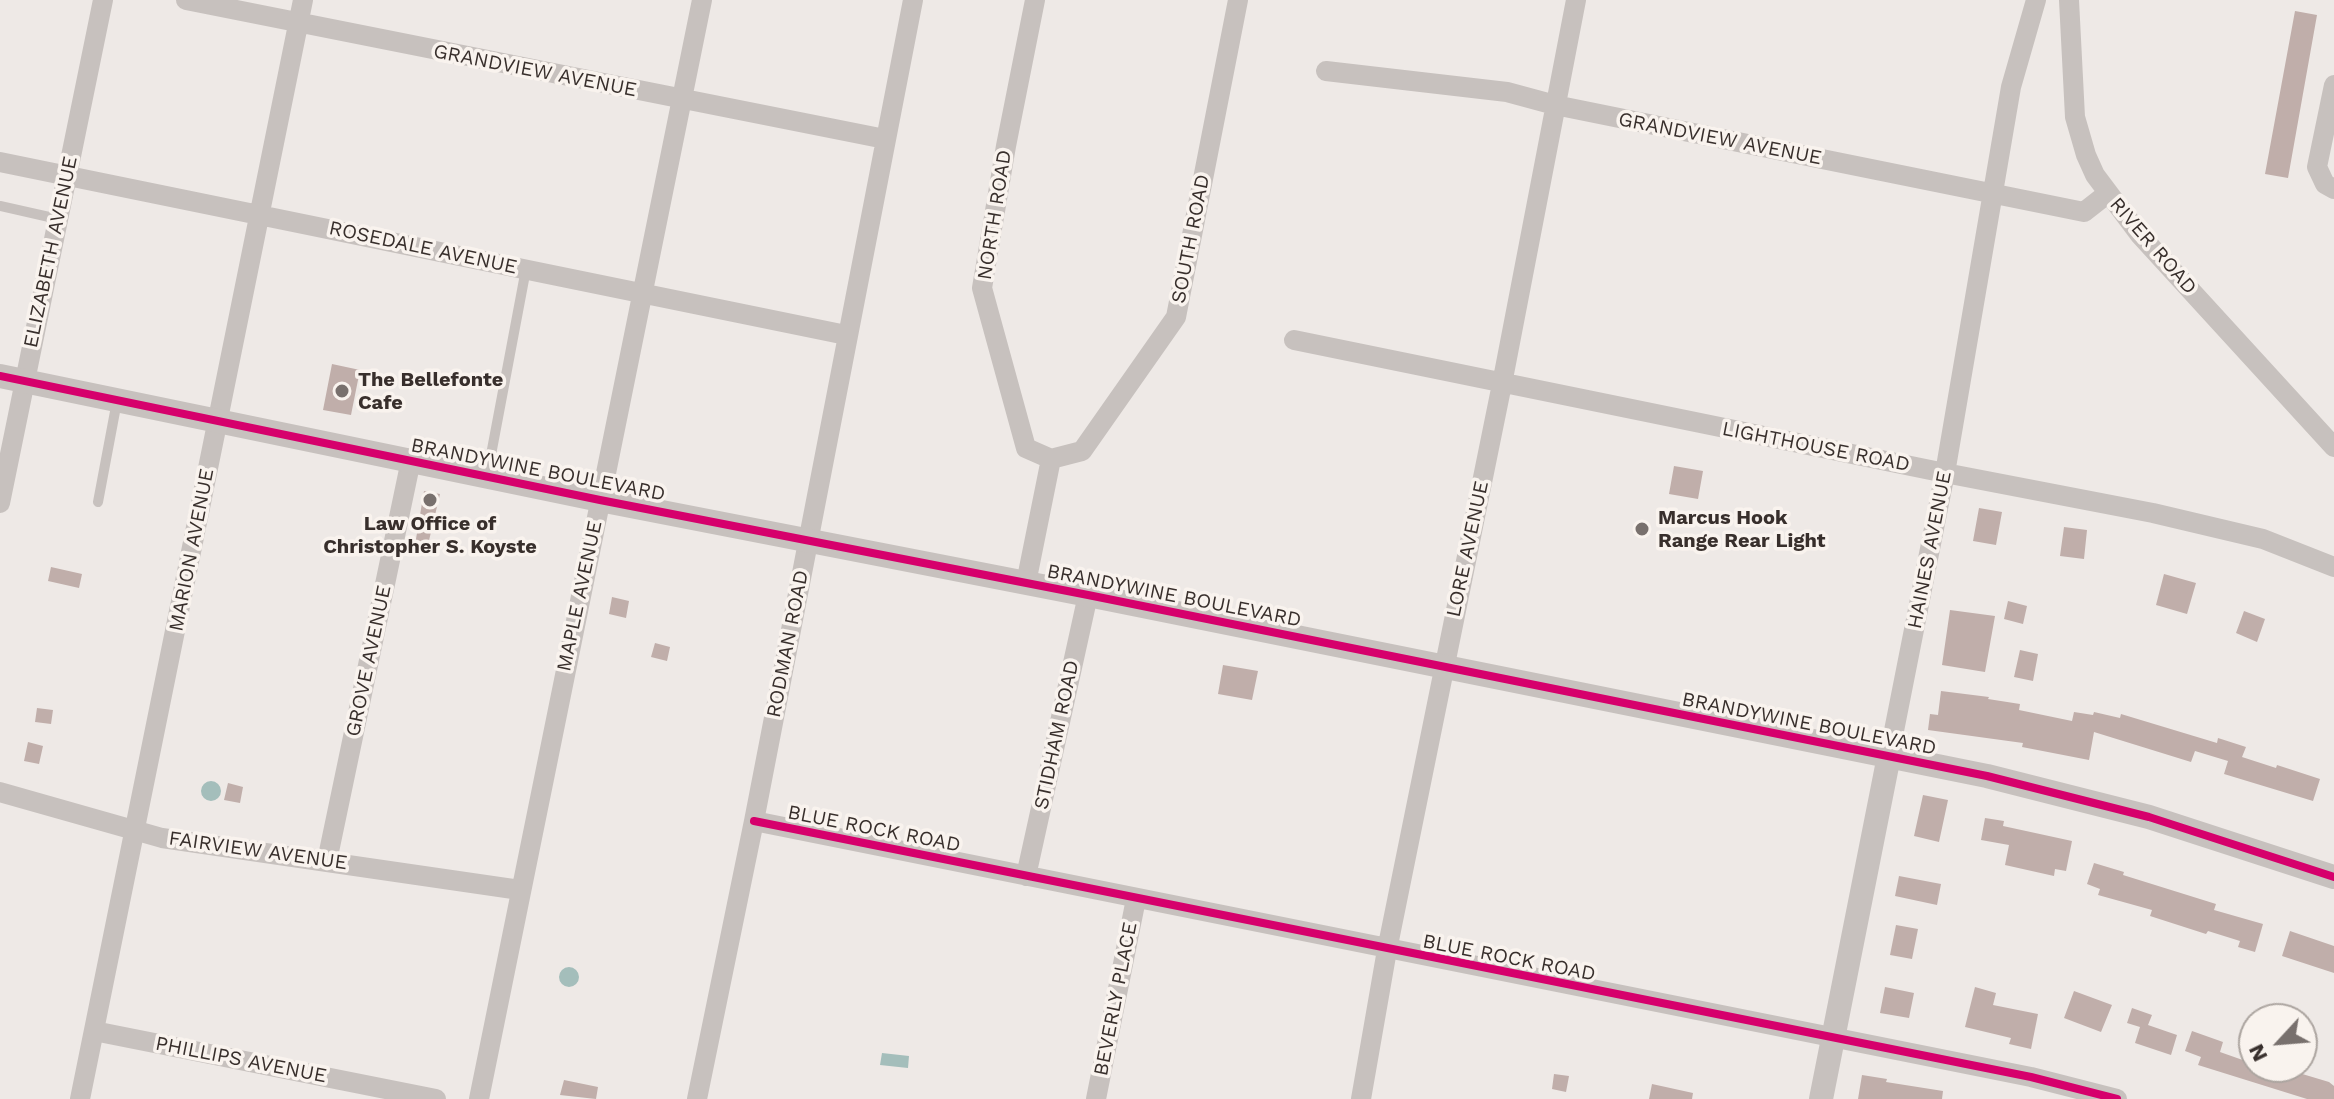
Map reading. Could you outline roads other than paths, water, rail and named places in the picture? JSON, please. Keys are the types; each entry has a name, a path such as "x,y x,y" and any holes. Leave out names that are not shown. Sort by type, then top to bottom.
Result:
{"street":[{"name":"ELIZABETH AVENUE","path":"0,503 103,0"},
{"name":"GRANDVIEW AVENUE","path":"186,0 885,139"},
{"name":"MARION AVENUE","path":"80,1099 303,0"},
{"name":"MAPLE AVENUE","path":"479,1099 702,0"},
{"name":"RODMAN ROAD","path":"697,1099 913,0"},
{"name":"NORTH ROAD","path":"1035,0 982,288 1026,448 1051,459"},
{"name":"SOUTH ROAD","path":"1051,459 1082,451 1176,317 1238,0"},
{"name":"LORE AVENUE","path":"1361,1099 1387,950 1576,0"},
{"name":"HAINES AVENUE","path":"1821,1099 1945,473 2011,87 2036,0"},
{"name":"RIVER ROAD","path":"2069,0 2075,117 2086,155 2107,194 2159,256 2334,447"},
{"name":"GRANDVIEW AVENUE","path":"1326,71 1475,87 2084,212 2107,194"},
{"path":"2334,85 2317,167 2325,184 2334,189"},
{"name":"ROSEDALE AVENUE","path":"0,162 846,335"},
{"name":"LIGHTHOUSE ROAD","path":"1294,340 2153,513 2250,536 2334,567"},
{"name":"BRANDYWINE BOULEVARD","path":"0,376 600,500 1889,756 2112,807 2334,877"},
{"path":"1026,583 1051,459"},
{"name":"GROVE AVENUE","path":"327,861 411,460"},
{"name":"STIDHAM ROAD","path":"1026,876 1088,595"},
{"name":"FAIRVIEW AVENUE","path":"0,792 135,831 520,890"},
{"name":"BLUE ROCK ROAD","path":"754,821 2031,1077 2117,1099"},
{"name":"BEVERLY PLACE","path":"1096,1099 1136,899"},
{"name":"PHILLIPS AVENUE","path":"94,1031 436,1099"}],"lane":[{"path":"0,206 58,219"},
{"path":"487,476 526,269"},
{"path":"98,502 117,401"}],"water":[{"path":"211,781 218,784 221,791 218,798 211,801 204,798 201,791 204,784"},
{"path":"569,967 576,970 579,977 576,984 569,987 562,984 559,977 562,970"},
{"path":"882,1053 909,1056 908,1068 880,1065"}],"place":[{"name":"The Bellefonte Cafe","path":"342,391"},
{"name":"Law Office of Christopher S. Koyste","path":"430,500"},
{"name":"Marcus Hook Range Rear Light","path":"1642,529"}]}
